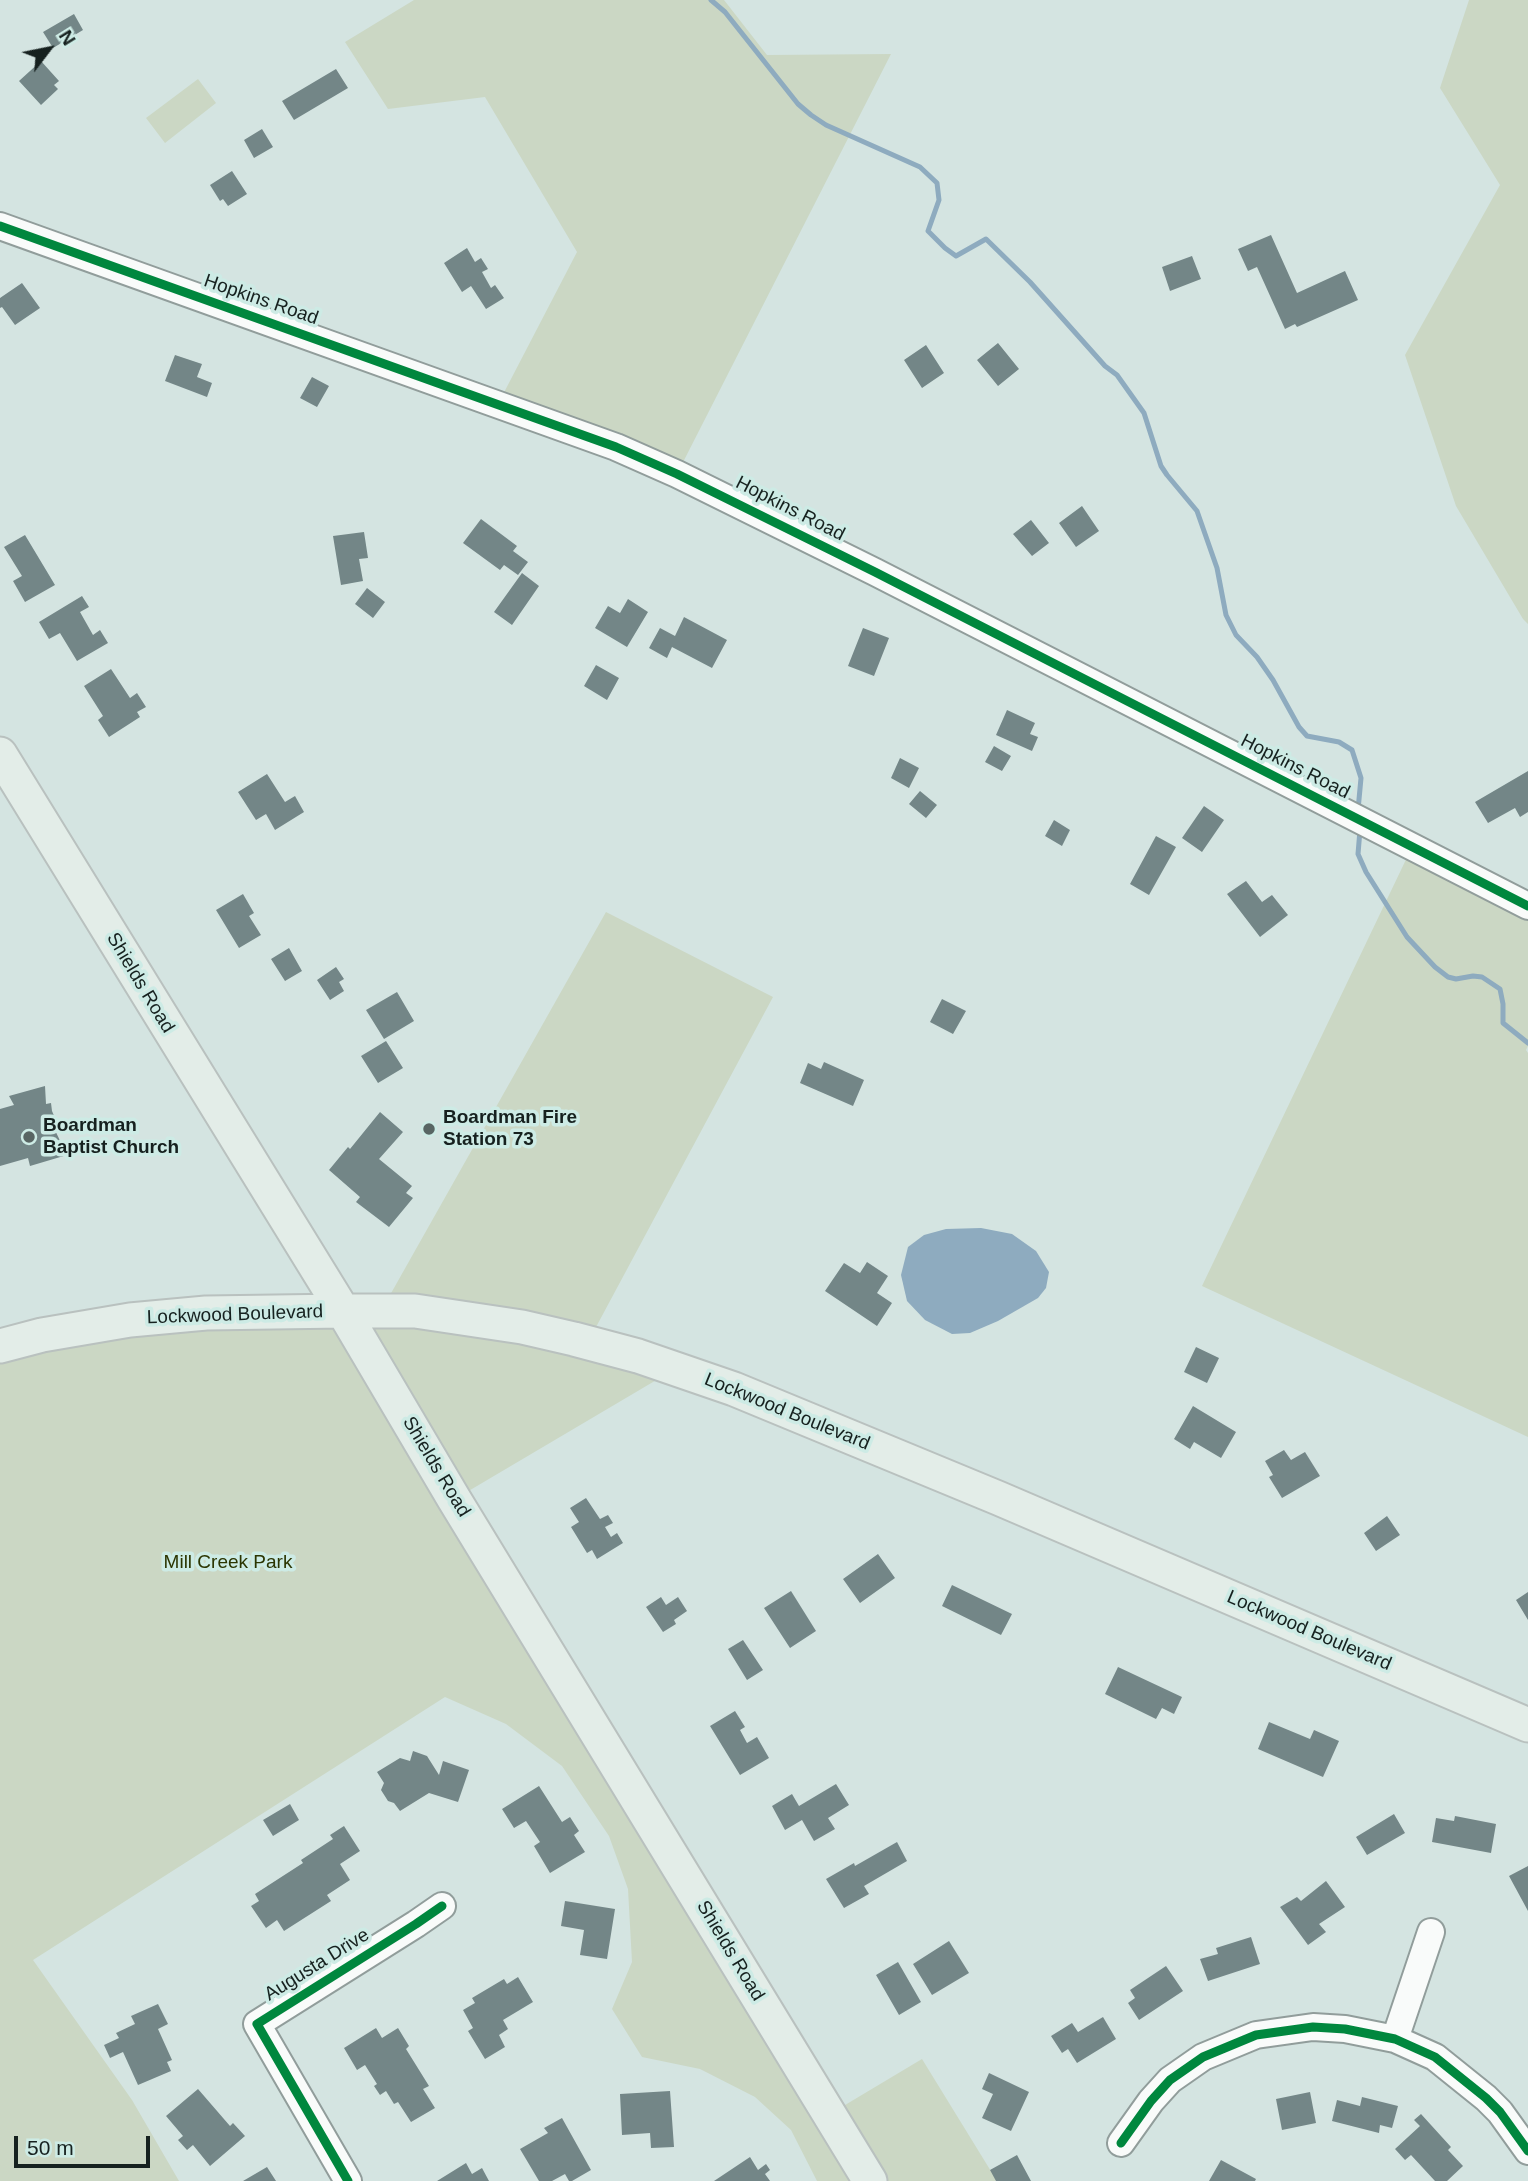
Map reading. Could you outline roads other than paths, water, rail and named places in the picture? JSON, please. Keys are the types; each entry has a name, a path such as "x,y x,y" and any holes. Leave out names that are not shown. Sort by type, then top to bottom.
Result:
{"main road":[{"name":"Shields Road","path":"0,754 343,1311 454,1499 870,2181"},
{"name":"Lockwood Boulevard","path":"0,1346 42,1335 130,1320 206,1313 415,1311 522,1327 638,1356 734,1389 1010,1503 1528,1725"}],"street":[{"name":"Hopkins Road","path":"0,226 616,447 715,491 1528,906"},
{"name":"Augusta Drive","path":"348,2181 257,2024 442,1906"},
{"path":"1395,2039 1431,1933"},
{"path":"1121,2143 1151,2101 1170,2080 1203,2057 1237,2041 1275,2031 1313,2027 1345,2029 1395,2039 1435,2057 1469,2083 1500,2112 1528,2151"}],"water":[{"path":"981,1228 1012,1234 1036,1251 1049,1272 1046,1288 1038,1298 998,1321 970,1333 952,1334 925,1320 907,1301 901,1275 908,1247 924,1235 946,1229"}],"waterway":[{"path":"711,0 725,12 798,104 811,115 826,125 920,167 937,183 939,200 928,231 945,248 956,256 986,239 1030,282 1105,366 1117,375 1144,413 1161,466 1197,511 1217,568 1226,615 1236,635 1257,657 1307,736 1339,742 1352,750 1361,778 1358,810"},
{"path":"1360,830 1358,854 1366,872 1407,937 1448,977 1482,977 1500,989 1503,1023 1528,1043"}],"place":[{"name":"Boardman Fire Station 73","path":"429,1129"},
{"name":"Boardman Baptist Church","path":"29,1137"}],"park label":[{"name":"Mill Creek Park","path":"228,1563"}]}
